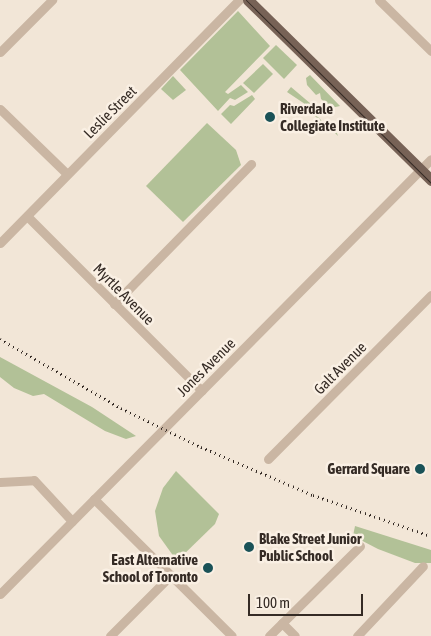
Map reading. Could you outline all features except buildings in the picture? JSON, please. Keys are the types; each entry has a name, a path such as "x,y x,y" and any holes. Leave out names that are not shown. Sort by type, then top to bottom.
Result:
{"main road":[{"path":"248,0 431,180"}],"street":[{"path":"0,52 52,0"},
{"name":"Leslie Street","path":"0,243 239,0"},
{"path":"379,0 431,51"},
{"path":"0,109 67,174"},
{"name":"Jones Avenue","path":"0,594 431,159"},
{"path":"114,304 252,164"},
{"name":"Myrtle Avenue","path":"27,216 202,391"},
{"name":"Galt Avenue","path":"268,460 431,295"},
{"path":"0,482 34,480 72,521"},
{"path":"94,499 232,636"},
{"path":"269,636 360,546"},
{"path":"356,636 422,566"},
{"path":"110,636 171,575"},
{"path":"282,623 295,636"}],"green space":[{"path":"238,11 270,46 225,92 228,94 241,85 248,92 235,100 230,98 218,111 180,70"},
{"path":"276,45 297,65 284,79 263,58"},
{"path":"263,64 273,74 254,93 243,83"},
{"path":"310,75 340,106 331,108 321,99 320,93 316,95 307,85 306,78"},
{"path":"173,76 186,90 173,100 161,89"},
{"path":"291,87 311,104 313,112 323,122 332,121 338,136 329,127 325,130 308,106 287,92"},
{"path":"252,95 255,99 231,124 221,114 230,105 234,106"},
{"path":"207,123 236,150 241,165 183,222 146,186"},
{"path":"0,357 92,407 136,436 126,439 105,431 44,394 33,396 14,388 0,377"},
{"path":"176,471 219,514 215,524 177,561 159,536 155,511 163,488"},
{"path":"355,526 431,550 431,563 415,563 378,549 353,536"}],"tram line":[{"path":"246,0 431,183"}],"railway":[{"path":"0,339 121,408 201,447 313,495 431,536"}],"place":[{"name":"Riverdale Collegiate Institute","path":"270,117"},
{"name":"Gerrard Square","path":"420,469"},
{"name":"Blake Street Junior Public School","path":"249,547"},
{"name":"East Alternative School of Toronto","path":"208,568"}]}
